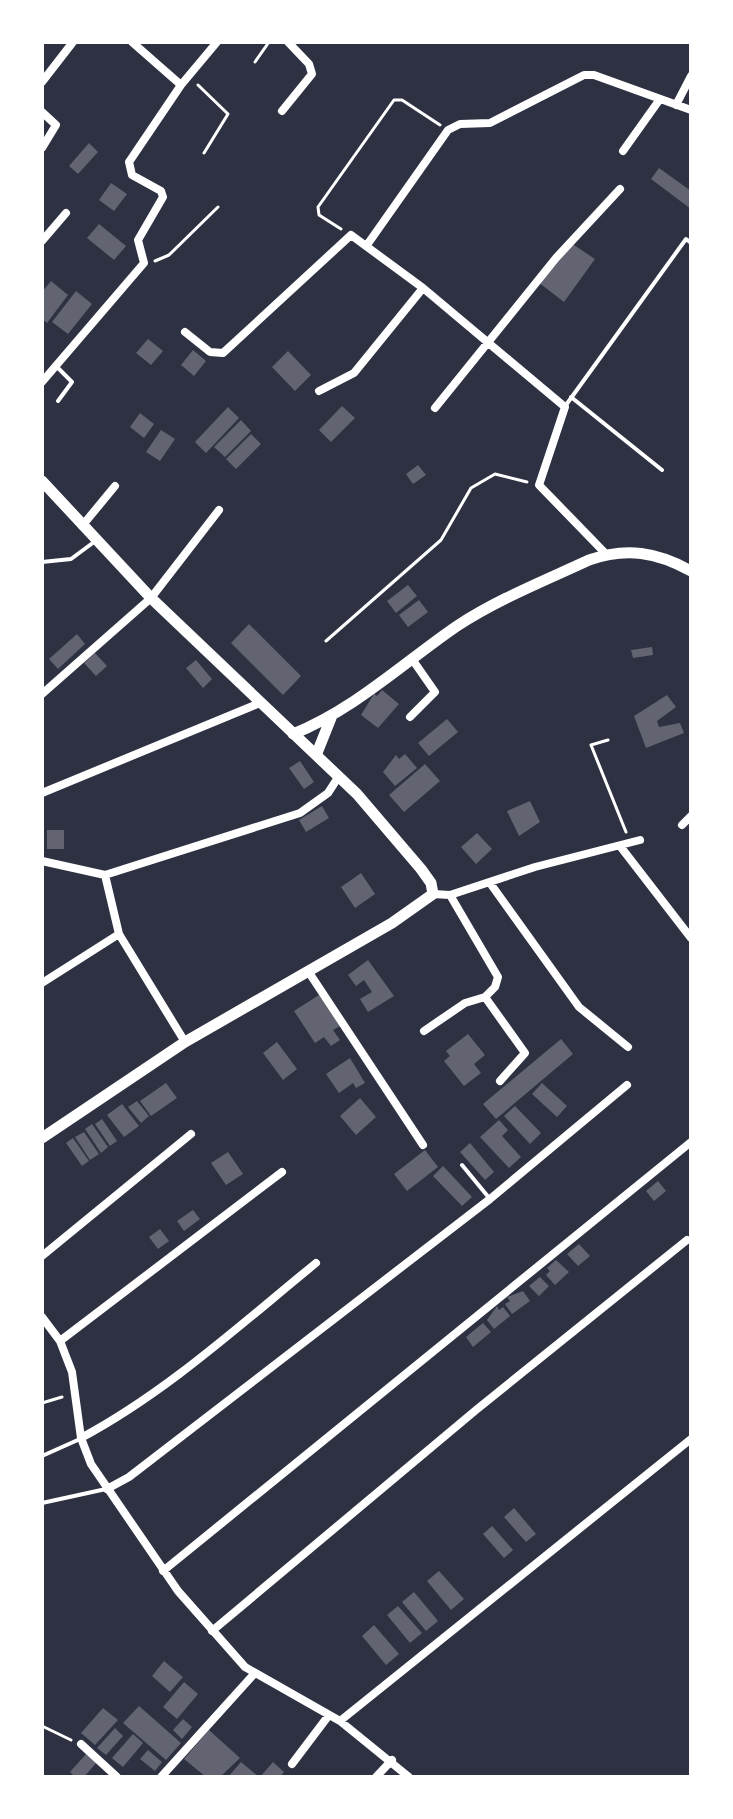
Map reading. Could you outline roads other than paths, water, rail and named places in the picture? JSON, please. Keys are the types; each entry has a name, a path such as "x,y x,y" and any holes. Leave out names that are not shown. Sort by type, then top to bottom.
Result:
{"street":[{"path":"42,82 73,42"},
{"path":"132,42 181,85"},
{"path":"42,382 144,263 138,240 163,197 161,191 132,175 129,162 181,85 216,42"},
{"path":"282,111 312,74 309,64 288,42"},
{"path":"367,245 448,130 460,124 490,123 584,75 594,75 691,110"},
{"path":"676,105 691,76"},
{"path":"623,151 660,99"},
{"path":"42,112 56,125 42,148"},
{"path":"435,408 487,342 620,189"},
{"path":"42,241 66,213"},
{"path":"185,332 210,352 223,353 351,235 423,288 565,407 539,485 606,554"},
{"path":"319,391 354,373 423,288"},
{"path":"82,526 115,486"},
{"path":"44,487 151,598 357,794 421,869 431,883 433,894"},
{"path":"42,694 151,598 219,510"},
{"path":"293,734 331,718 491,606 606,554 659,555 691,571"},
{"path":"410,717 435,692 412,659"},
{"path":"42,793 260,703"},
{"path":"317,753 331,718"},
{"path":"42,861 105,875 300,813 328,793 341,778"},
{"path":"682,825 691,816"},
{"path":"42,1138 185,1042 414,910 433,894 450,895 635,842"},
{"path":"620,846 691,938"},
{"path":"105,875 119,934 185,1042"},
{"path":"490,883 579,1007 628,1047"},
{"path":"424,1031 465,1003 485,997 495,987 498,977 450,895"},
{"path":"42,983 119,934"},
{"path":"308,971 423,1145"},
{"path":"485,997 525,1053 500,1081"},
{"path":"107,1489 129,1477 490,1199 627,1085"},
{"path":"42,1256 191,1134"},
{"path":"163,1571 691,1142"},
{"path":"60,1341 282,1172"},
{"path":"212,1631 476,1410 687,1240"},
{"path":"81,1438 116,1419 168,1382 316,1263"},
{"path":"42,1317 60,1341 77,1393 81,1438 91,1464 163,1571 236,1659 340,1721 392,1760 409,1777"},
{"path":"340,1721 691,1439"},
{"path":"161,1777 255,1673"},
{"path":"292,1764 329,1715"},
{"path":"81,1744 117,1777"},
{"path":"376,1777 392,1760"}],"lane":[{"path":"565,407 686,239 691,243"},
{"path":"55,366 72,382 58,401"},
{"path":"571,397 662,470"},
{"path":"42,562 71,559 96,541"},
{"path":"462,1165 490,1199"},
{"path":"42,1456 81,1438"},
{"path":"42,1503 107,1489"}]}
